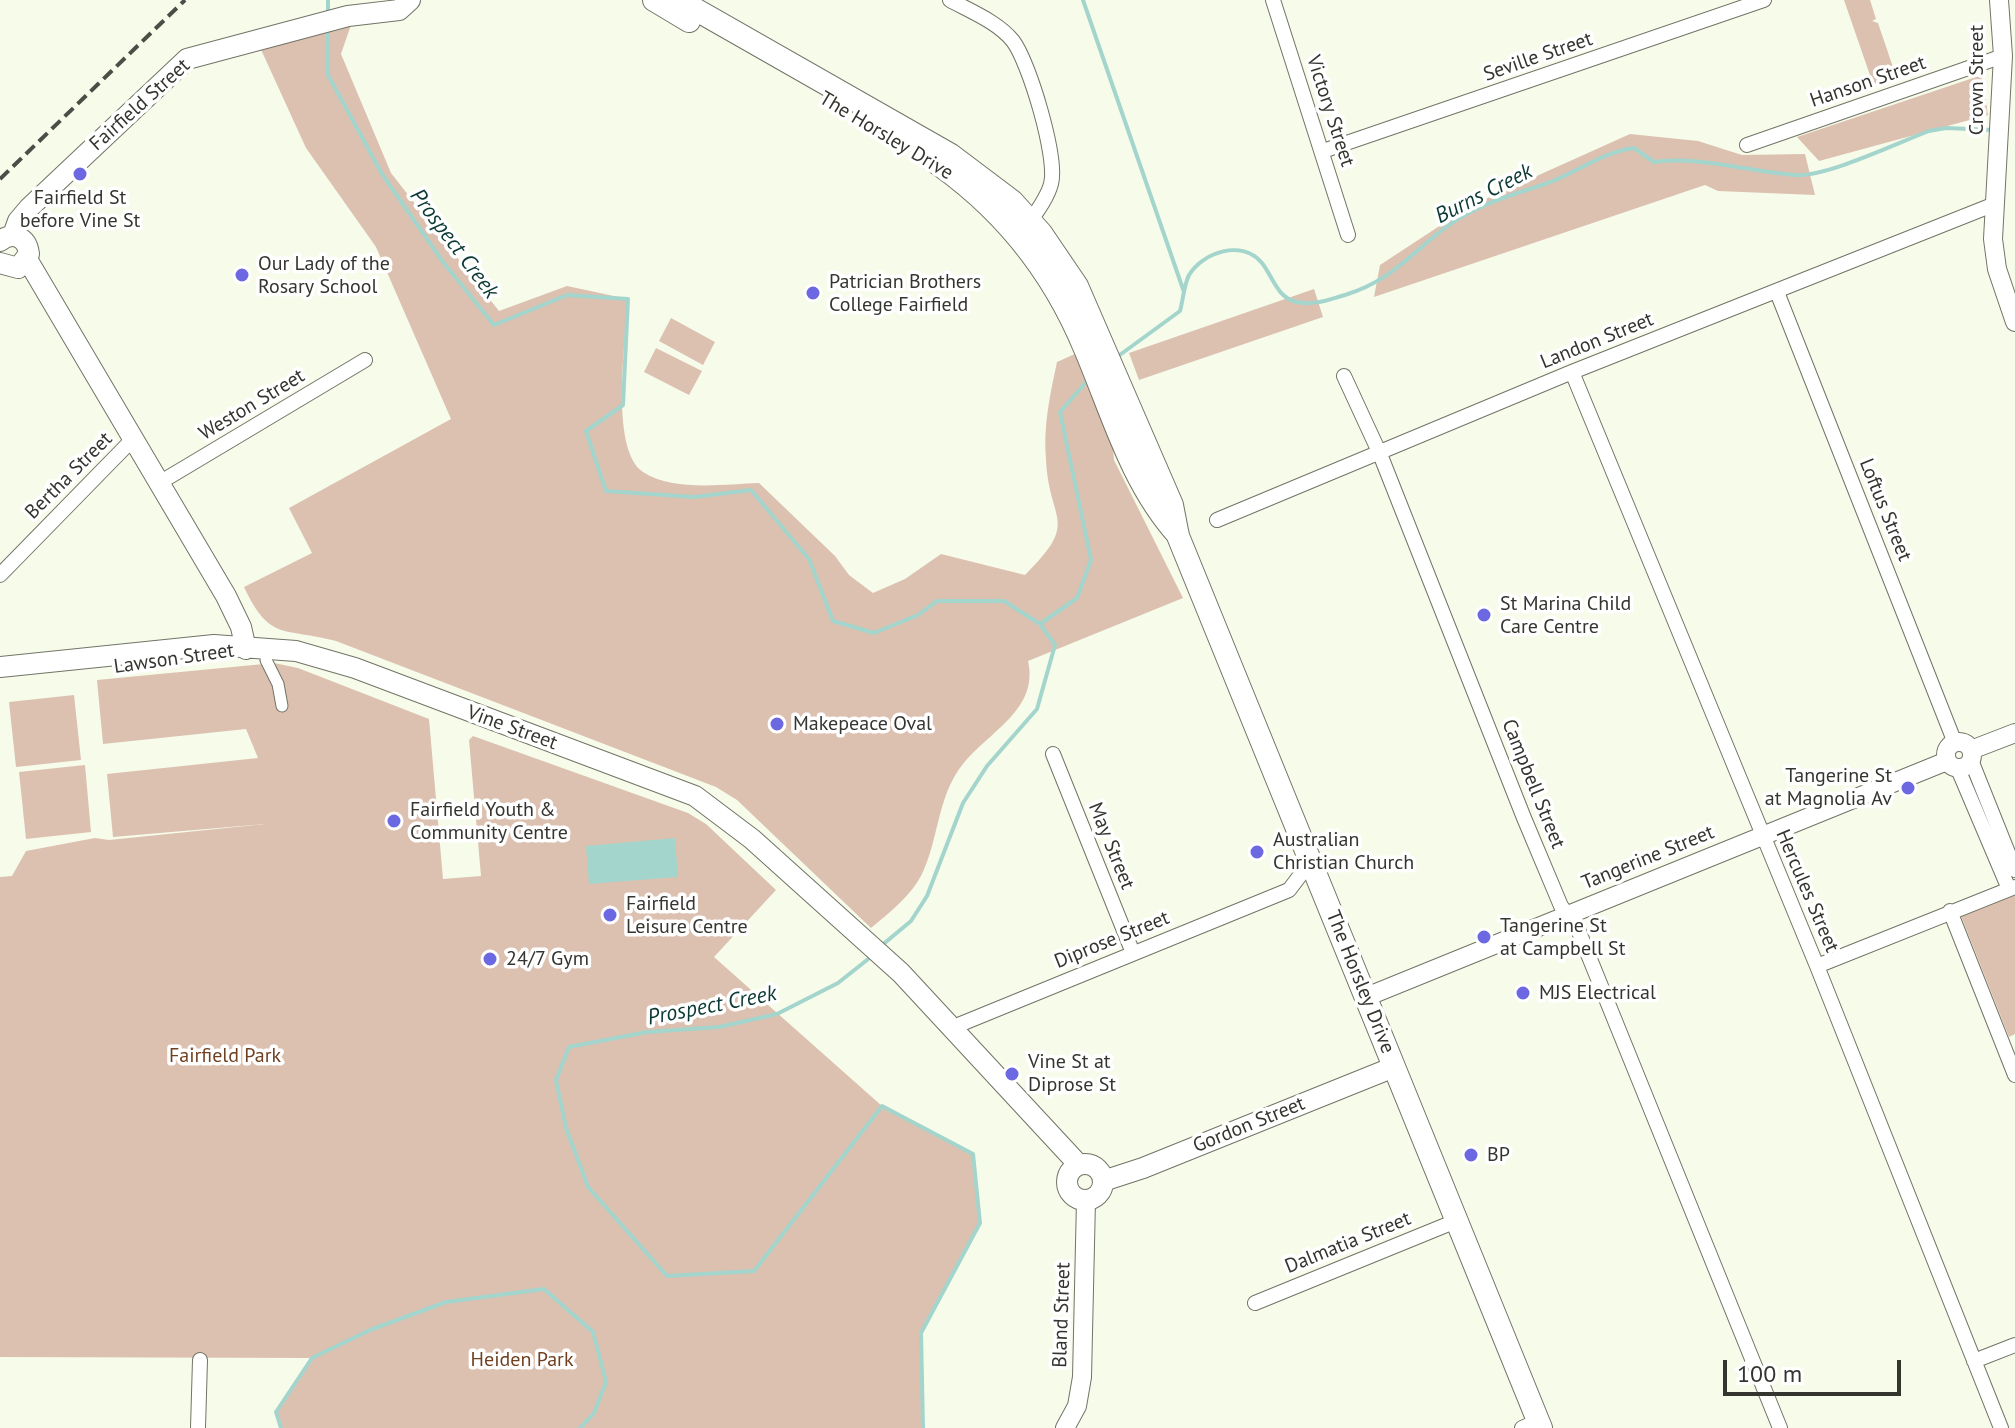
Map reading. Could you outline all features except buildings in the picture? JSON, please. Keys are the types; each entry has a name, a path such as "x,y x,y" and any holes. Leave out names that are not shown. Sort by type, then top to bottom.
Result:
{"main road":[{"name":"Fairfield Street","path":"348,16 375,0"},
{"name":"Fairfield Street","path":"7,238 29,208 182,62 273,34 426,0"},
{"name":"The Horsley Drive","path":"654,0 908,144 1025,229"},
{"name":"The Horsley Drive","path":"679,0 967,165 1025,229 1062,299 1093,346 1157,512 1178,536 1456,1221 1533,1426"},
{"path":"7,238 27,243 27,259 226,596 241,627 246,649"},
{"path":"1,267 18,268 27,259"},
{"name":"Lawson Street","path":"0,667 214,645 246,649"},
{"name":"Vine Street","path":"246,649 274,648 321,656 695,796 725,816 901,973 1058,1138 1079,1165"},
{"name":"Lawson Street","path":"0,680 215,657 246,649"},
{"name":"Gordon Street","path":"1103,1181 1143,1168 1394,1067"},
{"path":"1079,1165 1095,1167 1103,1181 1100,1192 1086,1200 1070,1193 1067,1182 1070,1171 1079,1165"}],"street":[{"path":"950,0 979,15 1012,39 1022,57 1050,151 1051,185 1025,229"},
{"path":"979,15 987,0"},
{"name":"Victory Street","path":"1273,0 1348,235"},
{"name":"Seville Street","path":"1323,151 1764,0"},
{"name":"Crown Street","path":"1999,0 2003,56 1995,204 1997,269 2015,322"},
{"name":"Hanson Street","path":"1747,145 2003,56"},
{"name":"Landon Street","path":"1217,520 1572,372 1995,204"},
{"name":"Loftus Street","path":"1777,292 1960,757"},
{"name":"Weston Street","path":"159,483 365,360"},
{"name":"Hercules Street","path":"1572,372 1817,966 2001,1428"},
{"name":"Campbell Street","path":"1344,376 1380,454 1524,818 1567,914 1577,927 1780,1428"},
{"name":"Bertha Street","path":"0,575 133,439"},
{"path":"266,660 278,684 282,706"},
{"name":"Tangerine Street","path":"1366,997 2015,733"},
{"name":"May Street","path":"1053,754 1133,953"},
{"path":"1960,757 2015,870"},
{"path":"1817,966 2012,888 1960,757"},
{"path":"1311,861 1289,890 1324,895"},
{"name":"Diprose Street","path":"951,1028 1289,890"},
{"path":"1950,911 2010,1046 2015,1075"},
{"name":"Bland Street","path":"1065,1428 1077,1406 1082,1377 1086,1200"},
{"name":"Dalmatia Street","path":"1255,1303 1456,1221"},
{"path":"1974,1361 2015,1345"},
{"path":"198,1428 200,1360"}],"green space":[{"path":"1844,0 1870,0 1876,19 1872,21 1878,23 1896,76 1873,84"},
{"path":"353,19 341,54 391,173 499,311 567,286 628,299 623,417 626,441 633,460 643,472 684,485 759,483 835,556 849,575 873,593 905,579 941,554 1025,575 1042,557 1052,543 1058,520 1048,481 1045,447 1054,374 1057,362 1086,349 1110,411 1114,460 1183,598 1028,661 1026,693 1019,706 954,776 922,874 900,903 871,928 737,800 716,787 336,641 280,629 262,617 253,605 244,587 312,553 289,508 451,419 376,247 306,148 258,43"},
{"path":"1982,75 1988,115 1819,161 1797,137"},
{"path":"1630,134 1698,141 1742,155 1805,154 1815,195 1718,191 1705,185 1374,297 1380,265 1470,206"},
{"path":"1314,289 1323,317 1139,380 1129,353"},
{"path":"671,318 715,342 703,365 659,341"},
{"path":"656,348 702,371 689,395 644,372"},
{"path":"274,663 298,668 429,719 443,879 481,876 469,740 473,736 688,813 706,824 776,890 714,957 882,1106 973,1154 980,1223 921,1333 923,1428 281,1428 276,1412 311,1358 0,1357 0,877 12,876 26,851 95,838 109,840 265,824 113,837 107,774 258,758 246,729 103,744 97,680"},
{"path":"74,695 81,760 16,767 9,702"},
{"path":"85,765 91,832 26,839 19,772"},
{"path":"2015,894 2015,1034 2009,1037 1961,916"}],"water":[{"path":"675,838 678,877 589,884 586,846"}],"waterway":[{"name":"Prospect Creek","path":"328,0 328,17"},
{"path":"1083,0 1184,292"},
{"name":"Prospect Creek","path":"328,29 328,75 382,174 443,262 494,325 567,295 628,299 623,405 586,431 606,491 694,497 751,490 809,559 833,621 874,633 918,615 937,601 1004,601 1040,624 1055,645 1037,709 987,766 963,803 927,896 911,921 881,946"},
{"name":"Burns Creek","path":"1117,357 1180,311 1189,275 1204,260 1223,251 1234,250 1254,256 1290,300 1316,303 1375,282 1468,213 1556,180 1622,150 1634,148 1654,162 1689,161 1794,175 1842,166 1929,131 1946,128 1993,130"},
{"name":"Burns Creek","path":"1040,624 1077,598 1091,560 1060,412 1088,380"},
{"name":"Prospect Creek","path":"872,956 838,983 777,1014 719,1027 647,1032 569,1047 556,1080 566,1128 588,1187 667,1276 754,1271 882,1106 973,1154 980,1223 921,1333 923,1428"},
{"name":"Prospect Creek","path":"281,1428 276,1412 312,1358 370,1330 446,1302 544,1289 593,1332 606,1382 594,1413 580,1428"}],"railway":[{"path":"0,179 185,0"}],"place":[{"name":"Fairfield St before Vine St","path":"80,174"},
{"name":"Our Lady of the Rosary School","path":"242,275"},
{"name":"Patrician Brothers College Fairfield","path":"813,293"},
{"name":"St Marina Child Care Centre","path":"1484,615"},
{"name":"Makepeace Oval","path":"777,724"},
{"name":"Tangerine St at Magnolia Av","path":"1908,788"},
{"name":"Fairfield Youth & Community Centre","path":"394,821"},
{"name":"Australian Christian Church","path":"1257,852"},
{"name":"Fairfield Leisure Centre","path":"610,915"},
{"name":"Tangerine St at Campbell St","path":"1484,937"},
{"name":"24/7 Gym","path":"490,959"},
{"name":"MJS Electrical","path":"1523,993"},
{"name":"Vine St at Diprose St","path":"1012,1074"},
{"name":"BP","path":"1471,1155"}],"park label":[{"name":"Fairfield Park","path":"225,1056"},
{"name":"Heiden Park","path":"522,1360"}]}
